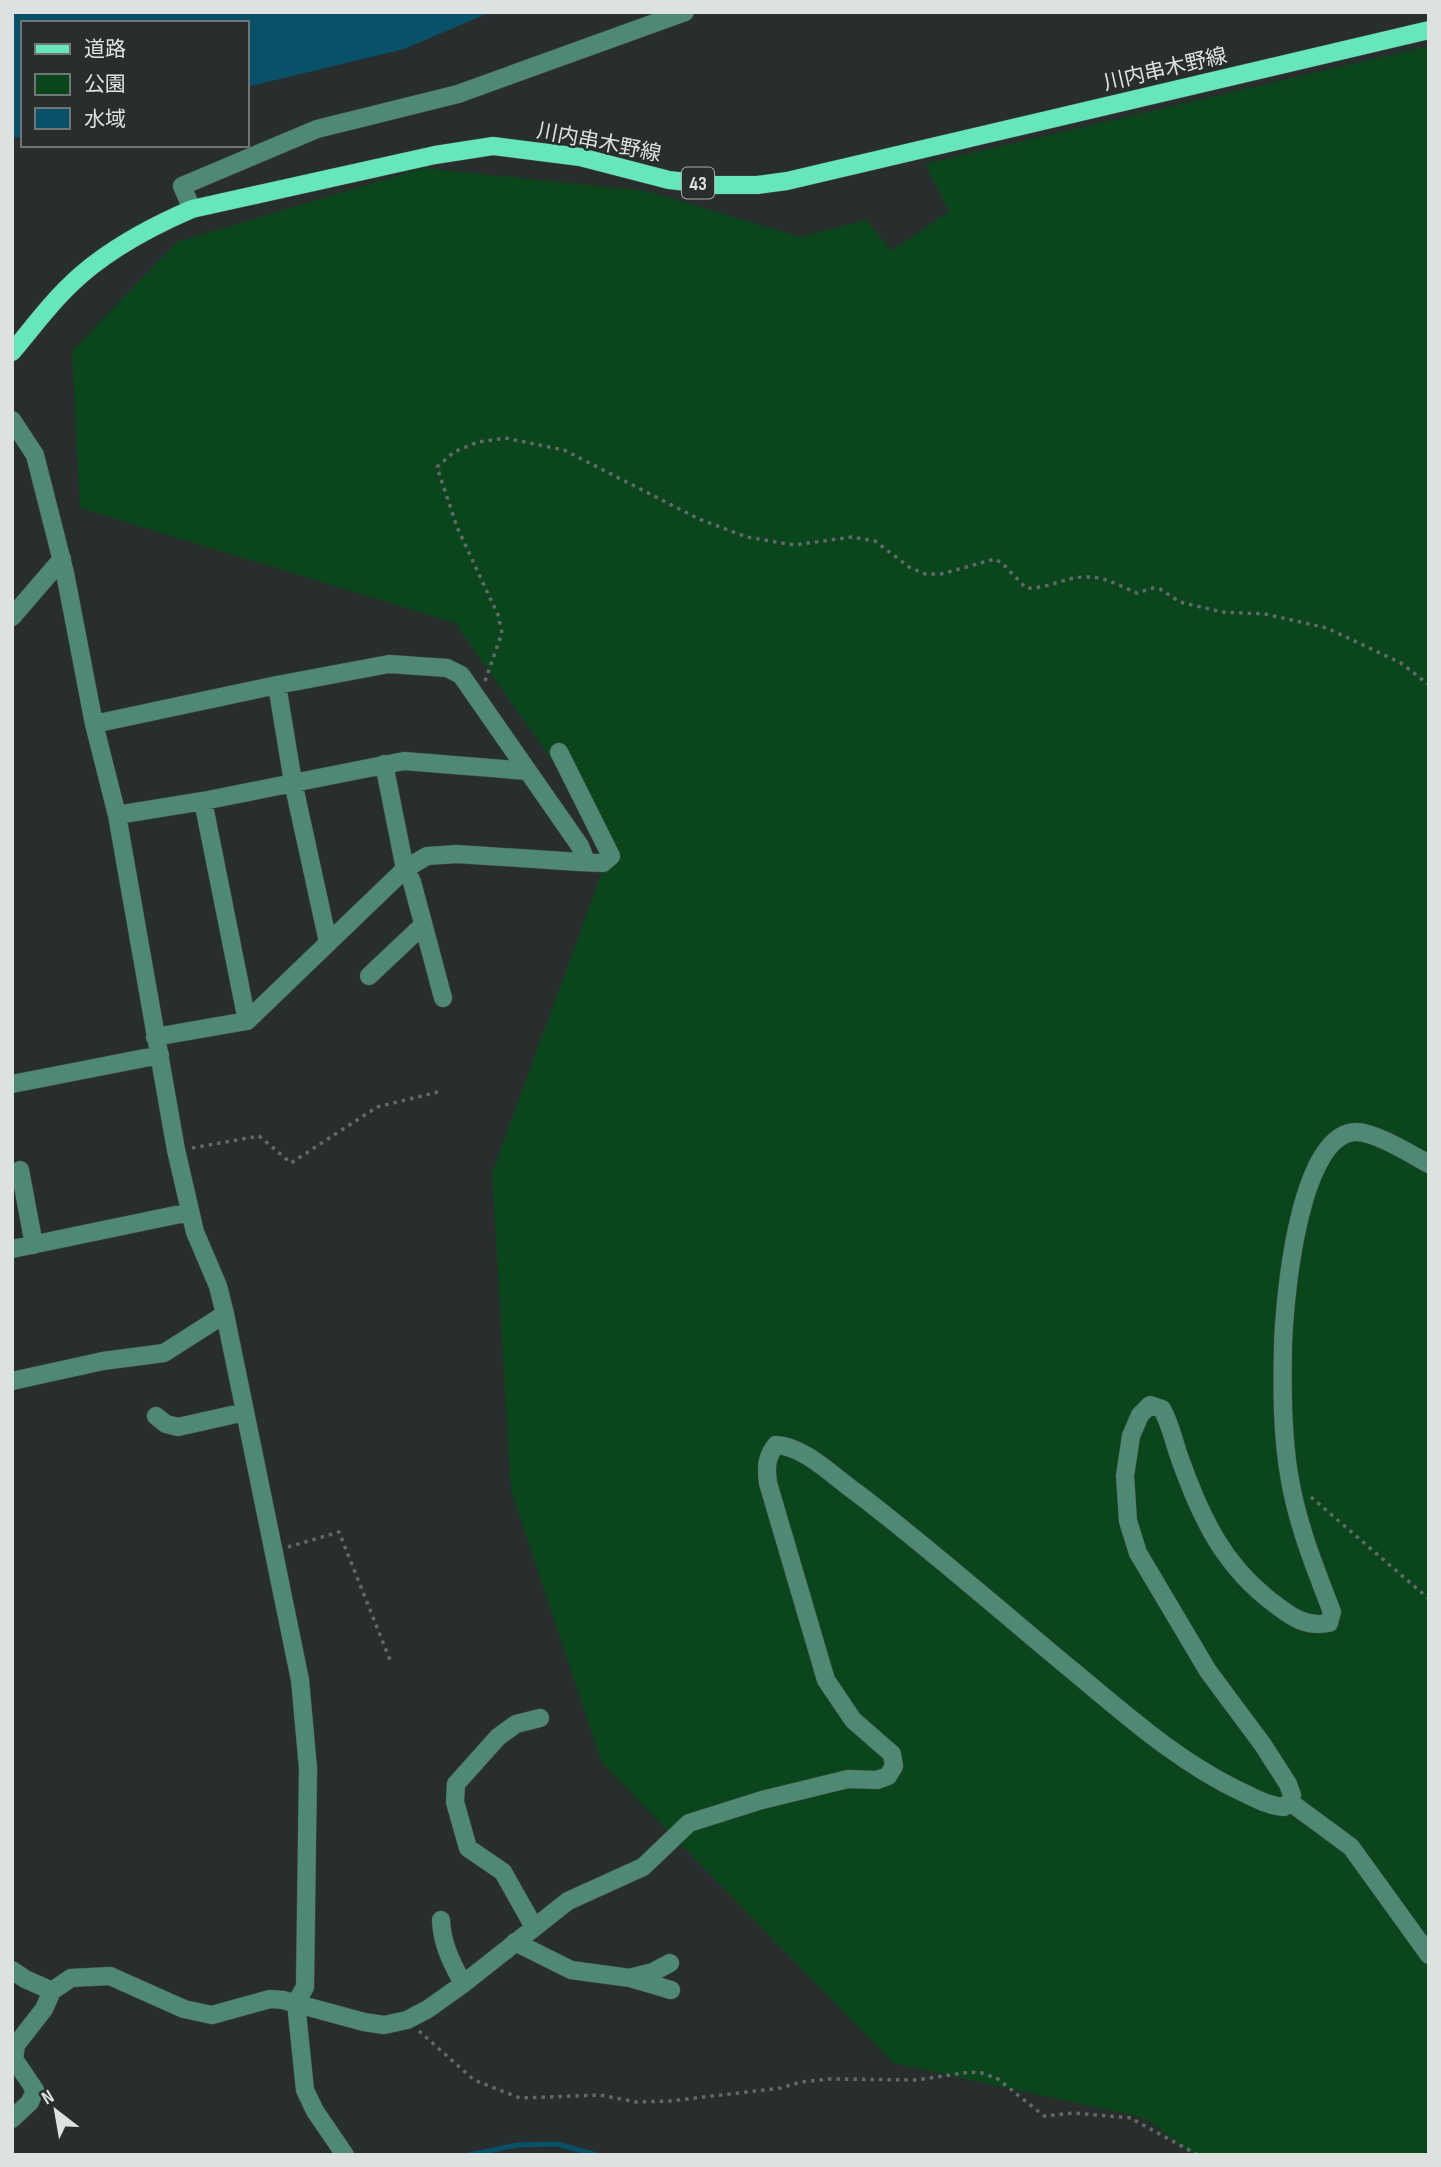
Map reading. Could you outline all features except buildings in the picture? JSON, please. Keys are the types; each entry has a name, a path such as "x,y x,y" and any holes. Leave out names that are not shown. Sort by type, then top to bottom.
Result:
{"main road":[{"name":"川内串木野線","path":"12,352 69,286 116,249 158,223 192,209 435,155 492,146 580,157 669,180 713,185 757,185 788,181 1429,30"}],"street":[{"path":"192,209 182,186 317,129 458,94 685,12"},
{"path":"12,420 35,455 62,559 94,724 117,815 176,1150 195,1232 218,1286 225,1314 300,1680 309,1768 305,1987 296,2003 305,2090 315,2111 345,2155"},
{"path":"12,617 62,559"},
{"path":"94,724 389,664 447,668 461,675 580,846 584,856 579,862"},
{"path":"277,685 293,782 328,942"},
{"path":"155,1037 247,1021 405,869 427,856 457,854 603,863 611,856 559,752"},
{"path":"117,815 203,801 404,761 528,771"},
{"path":"384,764 405,869 412,882 443,998"},
{"path":"203,801 247,1021"},
{"path":"369,975 423,925"},
{"path":"12,1084 160,1055"},
{"path":"12,2119 30,2102 35,2090 14,2059 16,2045 44,2009 52,1991 71,1978 110,1976 184,2009 212,2015 270,1999 384,2025 407,2020 428,2009 463,1984 568,1901 643,1867 689,1823 762,1800 848,1779 877,1780 888,1776 894,1766 892,1754 853,1720 825,1680 768,1483 766,1469 769,1453 776,1445 787,1445 803,1452 876,1508 1163,1745 1224,1784 1260,1801 1284,1807 1290,1802 1292,1795 1288,1784 1263,1745 1208,1671 1138,1553 1128,1521 1125,1476 1131,1436 1140,1415 1150,1405 1163,1409 1197,1506 1232,1565 1262,1594 1297,1620 1316,1626 1329,1623 1332,1612 1300,1526 1289,1478 1284,1424 1283,1345 1289,1270 1307,1187 1320,1158 1333,1142 1353,1132 1364,1133 1398,1147 1429,1164"},
{"path":"20,1170 34,1245"},
{"path":"12,1250 190,1212"},
{"path":"12,1381 103,1362 164,1353 225,1314"},
{"path":"156,1416 178,1427 245,1412"},
{"path":"534,1927 503,1872 468,1848 455,1802 456,1784 498,1737 516,1724 540,1718"},
{"path":"1290,1802 1352,1847 1429,1955"},
{"path":"441,1920 447,1954 463,1984"},
{"path":"515,1942 571,1970 629,1978 671,1990"},
{"path":"629,1978 653,1972 670,1963"},
{"path":"12,1970 52,1991"}],"path":[{"path":"478,699 502,634 498,615 457,527 437,467 454,453 478,442 505,438 564,450 699,519 747,537 794,545 852,537 875,541 909,567 925,574 941,573 995,559 1026,588 1039,589 1083,576 1105,579 1137,593 1153,588 1160,589 1180,601 1222,612 1265,614 1327,628 1401,663 1429,685"},
{"path":"176,1150 260,1136 291,1163 376,1107 438,1092"},
{"path":"1289,1478 1429,1599"},
{"path":"273,1551 339,1532 390,1660"},
{"path":"407,2020 474,2080 520,2098 600,2095 636,2102 670,2101 781,2088 801,2082 829,2079 917,2080 946,2074 982,2073 998,2079 1044,2116 1074,2113 1132,2118 1198,2155"}],"green space":[{"path":"1429,46 1429,2155 1194,2155 1145,2118 893,2063 602,1763 511,1490 492,1173 612,845 455,623 80,508 72,351 177,242 423,168 647,191 800,237 866,220 892,251 949,211 925,164"}],"water":[{"path":"12,12 491,12 404,49 248,87 248,21 21,21 21,136 12,138"}],"waterway":[{"path":"469,2155 517,2145 557,2144 597,2155"}]}
